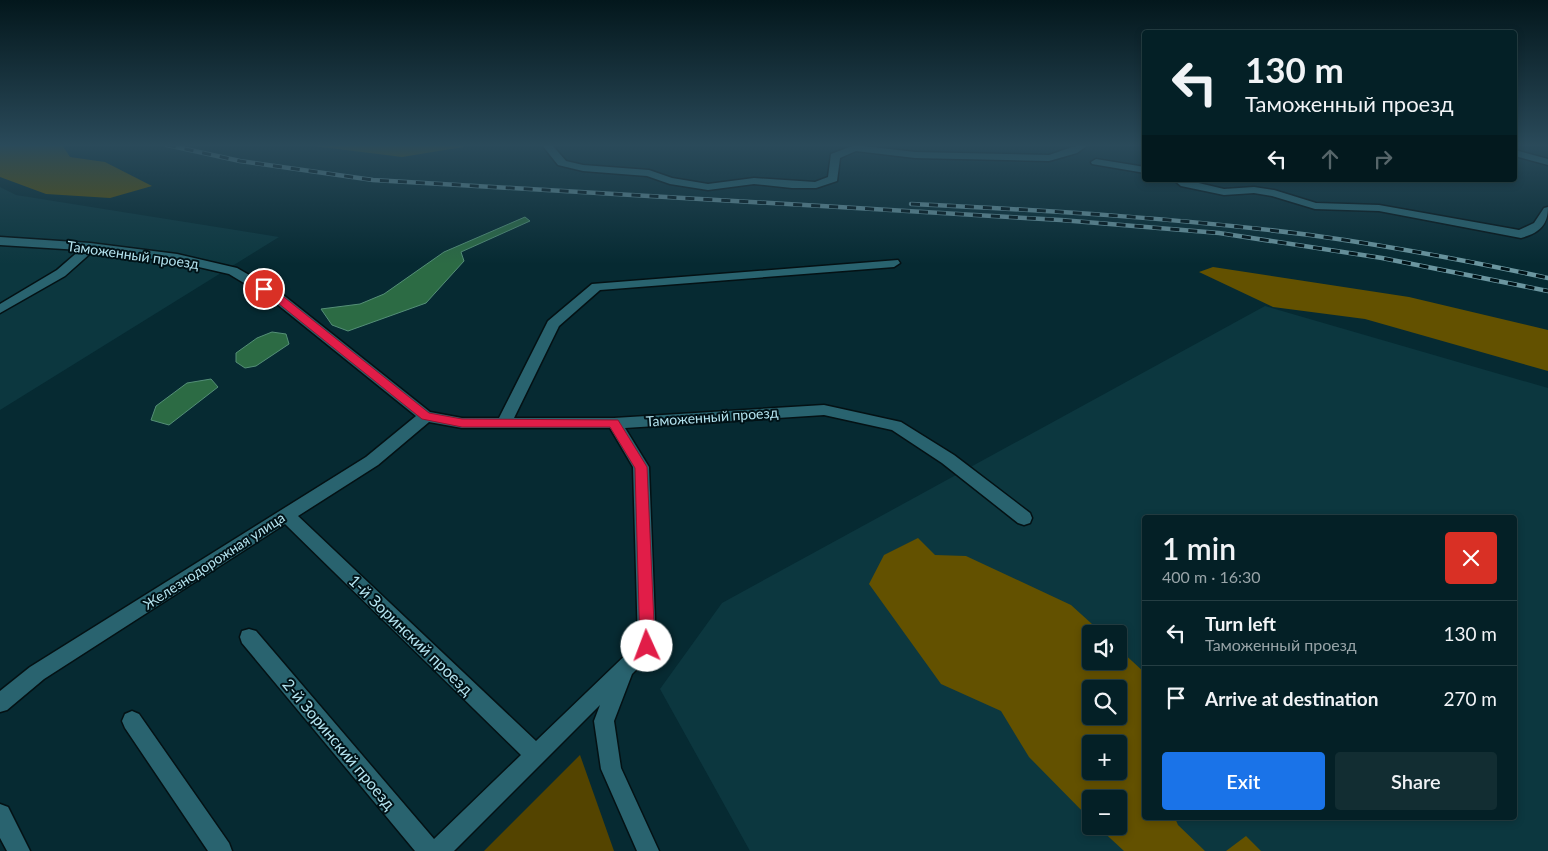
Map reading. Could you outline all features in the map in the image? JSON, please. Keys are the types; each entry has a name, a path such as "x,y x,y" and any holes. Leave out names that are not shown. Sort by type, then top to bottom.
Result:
{"street":[{"path":"690,185 708,188 727,185"},
{"path":"790,185 817,185"},
{"path":"1188,185 1224,192 1264,192 1315,206 1379,208 1521,234 1538,225 1548,210"},
{"name":"Таможенный проезд","path":"0,241 90,247 177,258 233,271 277,296 426,416 462,423 614,423 824,410 896,426 948,459 1024,518"},
{"path":"0,309 61,273 90,247"},
{"path":"503,424 553,324 596,287 894,262"},
{"name":"Железнодорожная улица","path":"0,703 37,673 372,461 426,416"},
{"path":"438,851 647,646 641,467 614,423"},
{"name":"1-й Зоринский проезд","path":"286,515 536,755"},
{"name":"2-й Зоринский проезд","path":"249,637 430,851"},
{"path":"624,669 604,721 611,769 648,851"},
{"path":"132,721 221,851"},
{"path":"0,815 19,851"}],"shaded area":[{"path":"21,185 152,186 110,198 46,194"},
{"path":"0,187 16,195 279,237 0,410"},
{"path":"525,217 530,221 461,252 464,261 426,303 348,331 332,325 321,309 360,304 384,294 444,252"},
{"path":"1213,267 1409,297 1548,330 1548,371 1365,319 1273,307 1199,272"},
{"path":"1265,306 1548,388 1548,851 750,851 660,689 722,603"},
{"path":"272,332 286,334 289,344 256,366 245,368 236,362 236,353 257,338"},
{"path":"211,379 218,387 169,425 151,420 156,406 187,383"},
{"path":"918,538 935,555 966,556 1071,605 1093,625 1082,625 1082,670 1127,670 1127,656 1142,670 1142,820 1176,820 1178,825 1205,851 1124,851 1107,835 1127,835 1127,790 1082,790 1082,811 1029,757 1001,711 941,684 869,584 884,555"},
{"path":"580,755 614,851 484,851"},
{"path":"1246,836 1261,851 1226,851"}],"railway":[{"path":"454,185 1061,220 1219,233 1382,258 1548,291"},
{"path":"911,204 1111,215 1260,229 1400,249 1548,278"}],"route":[{"path":"264,289 277,296 426,416 462,423 614,423 641,467 647,646"}]}
